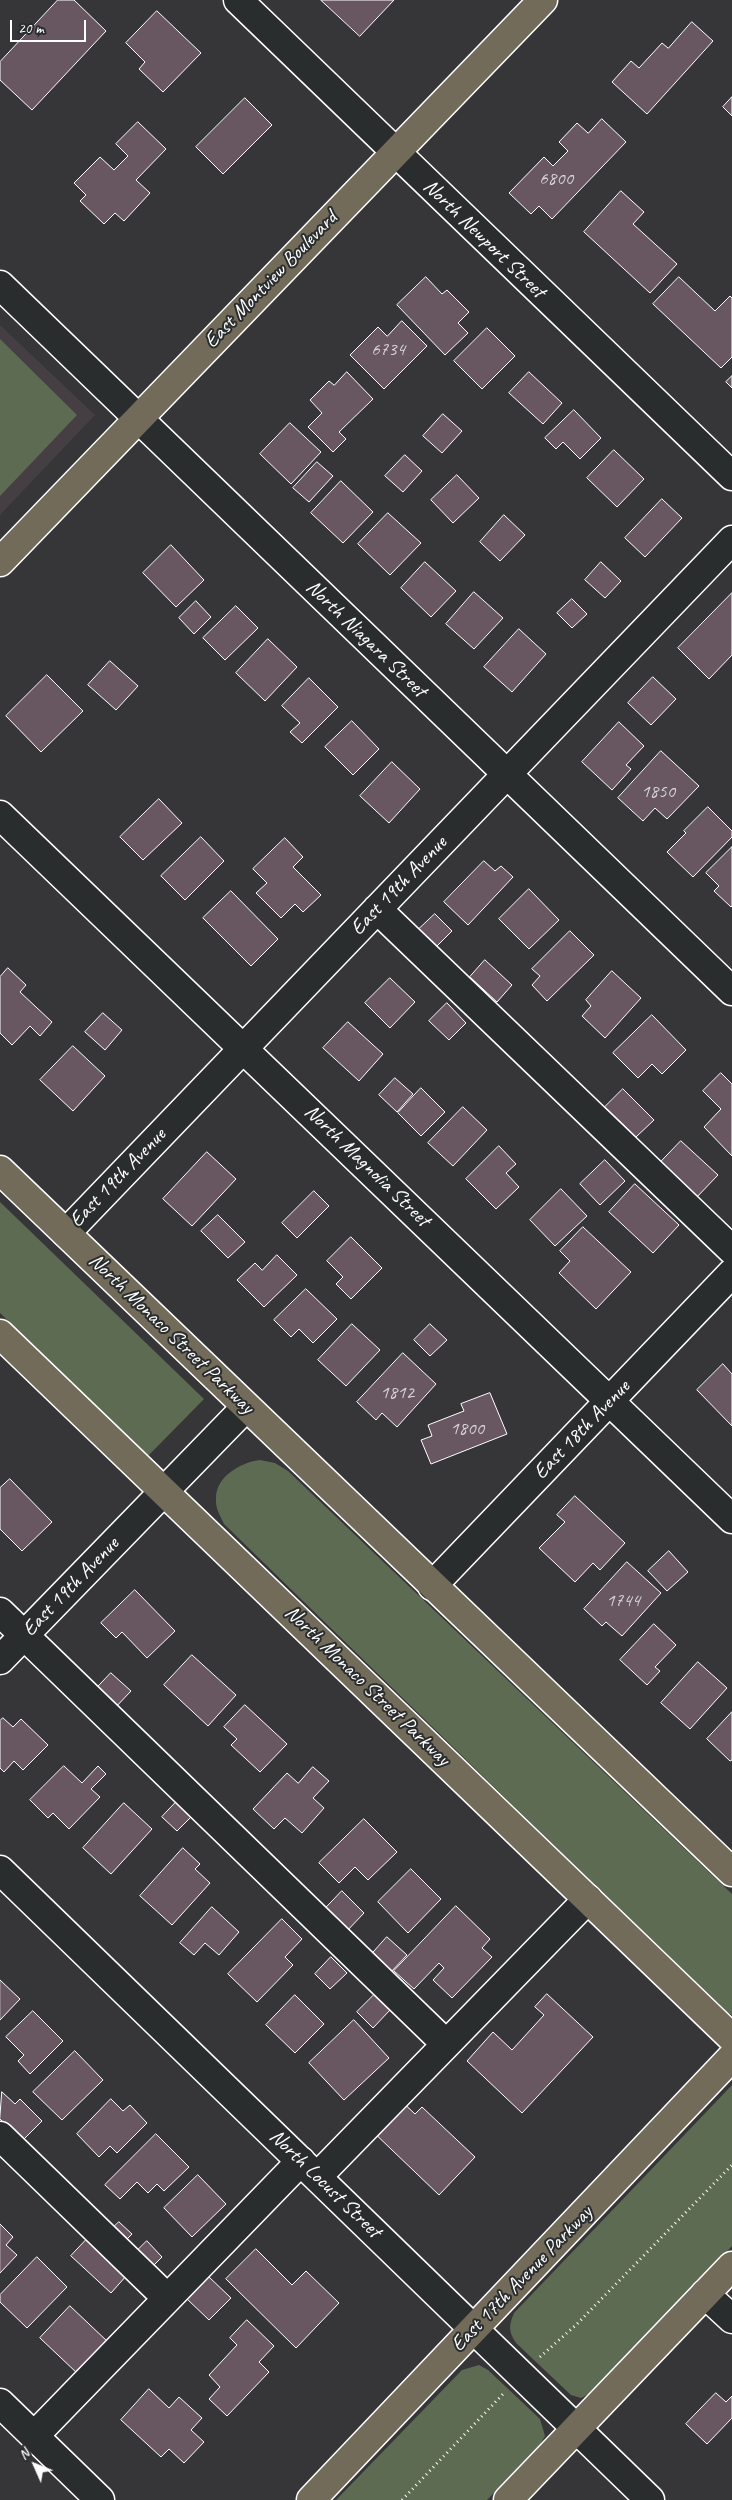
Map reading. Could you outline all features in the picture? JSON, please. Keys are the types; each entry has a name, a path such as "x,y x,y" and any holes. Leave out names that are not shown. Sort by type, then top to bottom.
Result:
{"main road":[{"name":"East Montview Boulevard","path":"0,562 543,0"},
{"name":"North Monaco Street Parkway","path":"0,1170 732,1872"},
{"name":"North Monaco Street Parkway","path":"0,1334 732,2038"},
{"name":"East 17th Avenue Parkway","path":"311,2500 732,2057"},
{"path":"508,2500 732,2266"}],"street":[{"name":"North Newport Street","path":"238,0 394,153 732,476"},
{"name":"North Niagara Street","path":"0,285 732,991"},
{"name":"East 19th Avenue","path":"66,1233 732,540"},
{"name":"North Magnolia Street","path":"0,815 244,1047 732,1520"},
{"path":"377,909 732,1250"},
{"name":"East 18th Avenue","path":"432,1586 732,1273"},
{"name":"East 19th Avenue","path":"0,1660 246,1407"},
{"path":"0,1612 445,2043"},
{"name":"North Locust Street","path":"0,1870 650,2500"},
{"path":"34,2436 167,2298 445,2043 588,1899"},
{"path":"0,2136 167,2298"},
{"path":"706,2294 732,2319"},
{"path":"0,2403 100,2500"}],"path":[{"path":"402,2500 521,2373 583,2318 732,2165"}],"shaded area":[{"path":"0,325 95,415 0,515"}],"green space":[{"path":"0,339 77,415 0,496"},
{"path":"0,1202 204,1399 148,1456 0,1313"},
{"path":"260,1460 275,1463 288,1471 732,1894 732,2015 724,2011 224,1524 216,1505 217,1490 220,1483 231,1471 253,1461"},
{"path":"732,2085 732,2246 591,2393 581,2398 571,2395 516,2343 510,2328 514,2313"},
{"path":"479,2365 488,2370 540,2419 545,2436 540,2445 487,2500 336,2500 462,2370"}],"building":[{"path":"58,0 74,0 106,31 32,110 0,80 0,62"},
{"path":"321,0 394,0 360,36"},
{"path":"157,11 201,53 163,92 139,69 145,62 126,43"},
{"path":"692,22 713,41 647,114 612,82 631,61 639,68 662,43 668,48"},
{"path":"732,97 732,116 723,107"},
{"path":"245,98 272,125 223,174 196,147"},
{"path":"602,119 626,142 552,219 539,206 531,214 509,193 544,157 553,166 568,151 559,142 577,123 588,133"},
{"path":"138,122 166,149 136,180 150,193 124,221 115,213 104,224 80,201 86,195 74,183 100,157 114,170 128,156 116,144"},
{"path":"621,191 644,212 633,224 677,264 650,293 584,232"},
{"path":"426,277 442,294 447,290 469,312 458,323 468,333 445,355 397,305"},
{"path":"679,277 715,311 730,296 732,298 732,357 721,368 653,304"},
{"path":"402,321 427,346 384,389 350,355 378,327 387,336"},
{"path":"487,328 515,356 482,389 454,361"},
{"path":"347,372 373,399 339,432 346,439 333,452 308,427 322,413 310,400 329,381 334,385"},
{"path":"529,372 562,403 543,424 509,393"},
{"path":"732,376 732,388 726,382"},
{"path":"574,410 601,438 580,459 563,442 556,449 545,438"},
{"path":"443,414 462,431 442,453 423,436"},
{"path":"290,423 321,452 291,484 260,454"},
{"path":"614,450 644,479 617,507 587,478"},
{"path":"405,455 422,471 403,492 385,476"},
{"path":"317,462 333,476 309,502 293,488"},
{"path":"457,475 479,498 453,523 431,500"},
{"path":"341,481 373,512 343,543 311,513"},
{"path":"662,499 682,518 645,557 625,538"},
{"path":"388,513 421,543 390,575 358,544"},
{"path":"504,515 525,535 500,561 480,542"},
{"path":"171,545 204,580 176,607 143,573"},
{"path":"425,562 456,591 431,617 401,588"},
{"path":"601,562 621,581 605,598 585,580"},
{"path":"474,592 503,618 474,649 446,624"},
{"path":"732,593 732,655 709,679 678,648"},
{"path":"572,599 587,614 572,628 557,613"},
{"path":"196,601 211,617 194,634 179,618"},
{"path":"236,606 258,628 225,660 203,638"},
{"path":"519,629 546,654 512,692 484,667"},
{"path":"268,639 297,667 265,701 236,673"},
{"path":"110,661 138,686 116,710 88,685"},
{"path":"47,675 83,711 41,752 6,716"},
{"path":"653,677 676,699 651,725 628,703"},
{"path":"309,678 338,707 302,743 290,732 300,723 282,706"},
{"path":"352,721 379,749 353,775 325,747"},
{"path":"619,722 644,746 626,765 631,769 612,790 582,762"},
{"path":"661,751 699,786 667,819 655,808 643,821 618,798"},
{"path":"392,762 420,789 389,823 360,796"},
{"path":"159,799 182,823 143,860 120,837"},
{"path":"708,807 732,831 732,837 693,877 667,852 686,833 684,831"},
{"path":"201,837 224,861 185,900 161,876"},
{"path":"285,838 303,857 293,867 321,895 303,912 295,904 281,918 256,893 267,883 253,869"},
{"path":"732,847 731,907 714,891 719,886 706,873"},
{"path":"484,861 495,871 501,866 513,877 468,925 444,902"},
{"path":"529,889 559,920 529,949 499,919"},
{"path":"231,891 278,939 251,966 203,918"},
{"path":"435,914 452,931 435,948 418,930"},
{"path":"570,931 594,955 547,1001 532,985 540,976 532,969"},
{"path":"485,960 512,985 497,1002 470,977"},
{"path":"8,968 26,985 20,992 52,1022 40,1036 30,1026 12,1045 0,1033 0,977"},
{"path":"612,971 641,998 605,1038 582,1016 591,1006 586,1000"},
{"path":"390,978 415,1002 390,1028 365,1003"},
{"path":"447,1003 466,1023 449,1040 429,1021"},
{"path":"103,1013 122,1030 105,1050 85,1032"},
{"path":"652,1015 686,1050 662,1074 652,1064 638,1078 613,1053"},
{"path":"348,1022 383,1054 359,1081 323,1048"},
{"path":"73,1046 105,1076 73,1111 40,1080"},
{"path":"721,1073 732,1084 732,1156 704,1127 721,1109 703,1091"},
{"path":"395,1078 413,1094 397,1112 379,1095"},
{"path":"421,1088 445,1112 421,1136 398,1113"},
{"path":"623,1089 654,1120 636,1137 605,1107"},
{"path":"463,1107 487,1130 453,1166 428,1143"},
{"path":"681,1141 718,1175 694,1200 657,1166"},
{"path":"499,1146 516,1164 506,1173 519,1187 496,1209 466,1179"},
{"path":"207,1152 236,1179 192,1226 163,1199"},
{"path":"605,1160 625,1181 600,1205 580,1184"},
{"path":"635,1184 679,1225 653,1253 609,1212"},
{"path":"561,1189 587,1216 555,1246 530,1220"},
{"path":"314,1191 329,1206 297,1238 282,1223"},
{"path":"218,1215 245,1242 228,1258 201,1231"},
{"path":"583,1227 631,1272 596,1309 559,1273 570,1261 560,1251"},
{"path":"351,1237 382,1268 351,1299 336,1284 343,1277 327,1261"},
{"path":"277,1255 297,1275 264,1307 237,1280 255,1263 262,1270"},
{"path":"306,1289 337,1319 313,1343 299,1329 291,1337 274,1320"},
{"path":"352,1324 380,1350 346,1386 318,1360"},
{"path":"430,1324 447,1340 430,1356 414,1340"},
{"path":"403,1353 436,1384 397,1427 382,1413 376,1420 357,1402"},
{"path":"723,1364 732,1374 732,1426 697,1390"},
{"path":"490,1393 507,1434 431,1464 421,1440 432,1436 428,1425 464,1411 461,1404"},
{"path":"10,1479 52,1522 22,1551 0,1529 0,1488"},
{"path":"575,1496 625,1543 600,1570 593,1563 575,1582 539,1548 565,1522 557,1515"},
{"path":"669,1551 688,1572 667,1591 648,1571"},
{"path":"627,1562 661,1593 622,1636 606,1622 602,1626 584,1609"},
{"path":"135,1590 175,1631 147,1658 122,1632 116,1638 101,1623"},
{"path":"654,1624 676,1645 655,1667 660,1671 647,1685 620,1660"},
{"path":"192,1655 236,1695 208,1726 164,1685"},
{"path":"698,1662 727,1688 690,1729 661,1703"},
{"path":"111,1673 131,1691 113,1710 94,1691"},
{"path":"245,1705 287,1744 260,1772 231,1745 237,1739 224,1727"},
{"path":"732,1712 732,1760 730,1761 707,1739"},
{"path":"3,1718 13,1727 21,1719 48,1745 23,1770 14,1761 4,1772 0,1768 0,1721"},
{"path":"64,1766 82,1783 98,1766 106,1774 91,1789 100,1797 69,1829 53,1813 48,1818 30,1800"},
{"path":"313,1767 329,1781 313,1798 324,1808 302,1833 285,1818 274,1829 253,1809 287,1773 298,1783"},
{"path":"179,1799 194,1814 177,1831 162,1817"},
{"path":"124,1803 152,1829 111,1874 83,1848"},
{"path":"364,1819 397,1852 368,1880 355,1867 339,1883 319,1863"},
{"path":"183,1848 200,1864 195,1869 210,1883 172,1925 140,1896"},
{"path":"411,1869 441,1899 408,1933 378,1902"},
{"path":"342,1891 364,1913 345,1933 323,1911"},
{"path":"456,1906 490,1939 482,1948 492,1957 452,1998 433,1980 444,1968 439,1963 414,1989 394,1971"},
{"path":"212,1907 239,1932 219,1955 205,1943 194,1955 180,1943"},
{"path":"282,1919 302,1939 285,1957 293,1965 257,2002 228,1974"},
{"path":"387,1937 407,1955 390,1973 371,1955"},
{"path":"331,1957 347,1973 330,1989 315,1974"},
{"path":"0,1980 20,1999 0,2020"},
{"path":"375,1994 390,2010 373,2028 357,2012"},
{"path":"547,1994 593,2037 522,2113 467,2061 493,2032 512,2050 544,2015 535,2007"},
{"path":"295,1995 324,2024 295,2053 266,2025"},
{"path":"33,2011 63,2041 30,2074 18,2061 24,2055 6,2037"},
{"path":"354,2020 389,2058 344,2100 309,2063"},
{"path":"75,2051 103,2080 62,2120 33,2092"},
{"path":"2,2092 15,2104 20,2099 42,2121 22,2141 0,2119"},
{"path":"397,2097 415,2114 422,2107 475,2157 439,2195 368,2127"},
{"path":"111,2099 123,2111 130,2105 147,2123 117,2153 110,2146 99,2157 77,2134"},
{"path":"156,2134 189,2167 164,2191 157,2184 148,2193 137,2182 120,2199 105,2185"},
{"path":"198,2175 226,2204 192,2237 164,2208"},
{"path":"119,2222 132,2234 119,2247 107,2234"},
{"path":"0,2224 13,2237 6,2245 17,2255 0,2273"},
{"path":"87,2239 127,2275 111,2293 71,2256"},
{"path":"147,2241 162,2257 146,2273 131,2257"},
{"path":"256,2249 292,2285 306,2271 339,2303 296,2348 226,2279"},
{"path":"37,2257 67,2287 27,2328 0,2302 0,2295"},
{"path":"208,2276 231,2298 209,2320 186,2298"},
{"path":"70,2306 108,2342 78,2374 40,2338"},
{"path":"247,2320 274,2346 259,2362 269,2372 227,2416 209,2399 220,2387 209,2375 237,2345 230,2338"},
{"path":"149,2389 169,2408 179,2397 202,2418 191,2430 204,2442 184,2463 169,2449 161,2457 121,2420"},
{"path":"716,2393 726,2402 732,2396 732,2418 707,2444 686,2424"}]}
